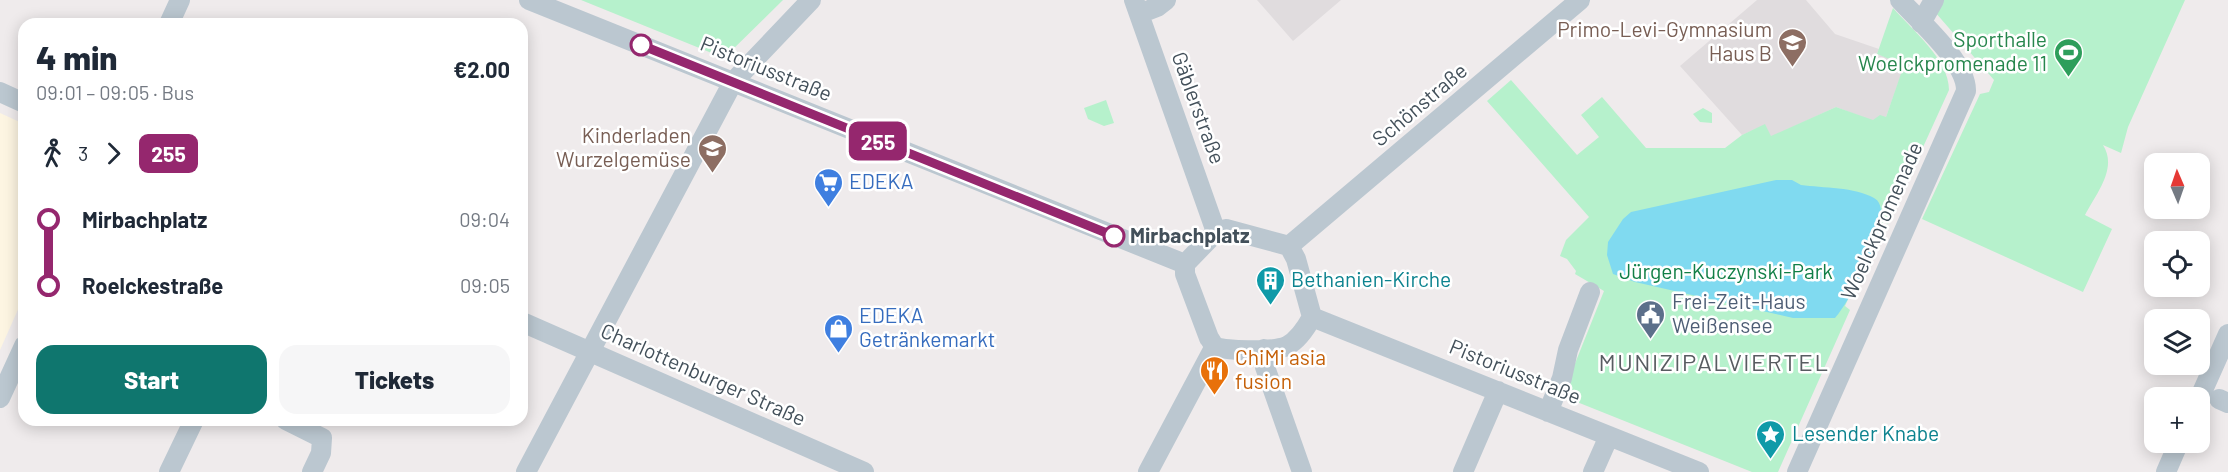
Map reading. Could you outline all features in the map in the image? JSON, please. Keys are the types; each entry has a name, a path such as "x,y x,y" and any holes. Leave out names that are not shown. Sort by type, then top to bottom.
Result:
{"street":[{"path":"172,18 180,0"},
{"name":"Pistoriusstraße","path":"529,0 1185,264"},
{"path":"526,472 733,82 811,0"},
{"path":"1137,7 1157,7 1166,0"},
{"name":"Schönstraße","path":"1289,246 1581,0"},
{"name":"Woelckpromenade","path":"1797,472 1966,91 1964,76 1957,63 1900,0"},
{"path":"1921,23 1934,0"},
{"name":"Gäblerstraße","path":"1137,7 1216,232"},
{"path":"0,92 18,100"},
{"path":"1226,230 1289,246 1296,259 1312,317 1305,330 1290,345 1278,350 1215,346 1209,338 1185,274 1185,264 1216,232 1226,230"},
{"path":"1548,412 1562,378 1568,350 1590,292"},
{"name":"Pistoriusstraße","path":"1312,317 1699,472"},
{"name":"Charlottenburger Straße","path":"528,325 864,472"},
{"path":"2204,387 2228,334"},
{"path":"1148,472 1215,346"},
{"path":"1264,350 1265,367 1302,472"},
{"path":"0,398 18,359"},
{"path":"1463,472 1498,391"},
{"path":"169,472 191,426"},
{"path":"300,426 317,433 324,445 312,472"},
{"path":"1593,472 1609,435"},
{"path":"2166,472 2174,453"}],"shaded area":[{"path":"1257,0 1341,0 1293,41"},
{"name":"Primo-Levi-Gymnasium Haus B","path":"1757,0 1806,0 1835,34 1879,49 1877,54 1905,64 1886,117 1873,121 1836,107 1771,137 1765,125 1742,135 1680,66"},
{"path":"0,113 18,121 18,310 0,350"}],"green space":[{"path":"581,0 783,0 724,58"},
{"path":"1942,0 2185,0 2128,127 2121,153 2103,145 2107,154 2107,172 2085,215 2112,229 2083,292 1922,219 1980,94 1989,92 1994,80 1935,12"},
{"name":"Jürgen-Kuczynski-Park","path":"1893,8 1936,56 1943,67 1949,90 1888,224 1883,222 1845,306 1850,310 1778,472 1752,472 1562,396 1604,291 1575,274 1576,271 1567,259 1560,256 1566,240 1589,217 1487,101 1511,80 1577,155 1599,137 1581,115 1602,97 1646,148 1725,148 1742,135 1765,124 1771,136 1836,107 1873,120 1880,115 1886,117 1904,65 1877,54"},
{"path":"1106,100 1114,123 1104,126 1088,119 1084,108"},
{"path":"1703,108 1712,113 1712,123 1700,122 1693,114"}],"water":[{"path":"1776,180 1792,180 1801,185 1839,188 1866,194 1874,198 1880,207 1881,221 1870,258 1851,295 1835,318 1793,318 1635,282 1613,274 1607,255 1608,242 1623,219 1631,212"}],"bus line":[{"name":"255","path":"641,45 1114,236"}],"place":[{"name":"Primo-Levi-Gymnasium Haus B","path":"1793,68"},
{"name":"Sporthalle Woelckpromenade 11","path":"2068,78"},
{"name":"Kinderladen Wurzelgemüse","path":"712,174"},
{"name":"EDEKA","path":"828,208"},
{"name":"Mirbachplatz","path":"1114,236"},
{"name":"Bethanien-Kirche","path":"1270,306"},
{"name":"Frei-Zeit-Haus Weißensee","path":"1651,340"},
{"name":"EDEKA Getränkemarkt","path":"838,354"},
{"name":"ChiMi asia fusion","path":"1214,396"},
{"name":"Lesender Knabe","path":"1771,460"}],"district":[{"name":"MUNIZIPALVIERTEL","path":"1714,363"}]}
